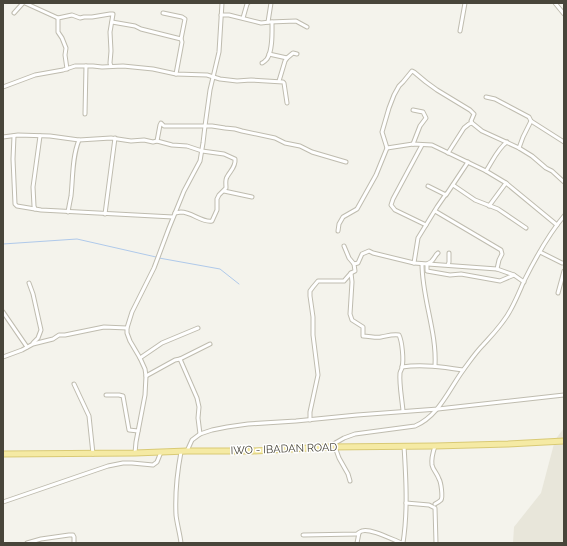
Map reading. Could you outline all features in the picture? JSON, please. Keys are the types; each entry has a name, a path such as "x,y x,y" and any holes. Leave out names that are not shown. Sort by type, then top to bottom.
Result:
{"main road":[{"name":"IWO - IBADAN ROAD","path":"3,454 253,451 328,447 435,446 564,441"}],"street":[{"path":"14,14 24,3 58,18 72,15 80,18 114,14 110,32 111,66"},
{"path":"135,453 145,395 146,376 145,369 140,358 130,341 127,328 132,312 154,268 184,191 200,161 210,90 220,47 222,3"},
{"path":"243,18 248,3"},
{"path":"268,22 271,3"},
{"path":"460,31 465,3"},
{"path":"555,3 564,14"},
{"path":"163,13 185,19 176,74"},
{"path":"221,15 229,15 261,23 296,22 307,27"},
{"path":"58,18 58,32 66,48 67,69"},
{"path":"112,22 135,26 141,29 181,39"},
{"path":"262,63 267,59 273,39 272,22"},
{"path":"278,82 286,58 293,53 297,54"},
{"path":"269,54 286,58"},
{"path":"3,87 35,75 75,66 123,66 153,69 176,74 207,75 220,79 237,81 252,80 284,83 287,103"},
{"path":"85,114 86,66"},
{"path":"338,231 339,224 343,218 357,210 376,175 387,148 382,132 389,108 398,86 412,71 437,90 470,110 474,114 471,121 472,124"},
{"path":"486,97 495,99 526,115 531,121 564,142"},
{"path":"413,110 423,112 426,118 420,126 414,144"},
{"path":"519,148 522,137 531,121"},
{"path":"157,141 161,124 164,126 212,126 235,129 275,138 285,143 300,146 312,152 346,162"},
{"path":"448,153 464,128 469,124 472,124"},
{"path":"472,124 532,156 564,182"},
{"path":"3,137 14,136 40,136 79,140 115,138 131,141 157,141 172,145 187,146 202,151 224,154 235,159 235,164 227,177 226,188 217,199 217,210 214,220 212,221 207,222 181,212 174,215 105,214 29,209 17,206 15,204 13,159 14,136"},
{"path":"35,209 33,187 40,136"},
{"path":"105,214 115,138"},
{"path":"68,212 74,164 79,140"},
{"path":"486,171 507,142"},
{"path":"387,148 414,144 432,145 486,171 506,183 557,225"},
{"path":"422,145 391,205 395,210 426,225"},
{"path":"414,263 418,238 468,162"},
{"path":"489,206 506,183"},
{"path":"453,185 475,200 498,210 526,228"},
{"path":"428,186 444,195 446,194"},
{"path":"224,191 252,197"},
{"path":"435,211 501,250 502,254 497,269"},
{"path":"328,447 355,434 415,426 422,423 438,409 463,370 512,309 540,252 564,216"},
{"path":"310,420 310,412 318,375 310,291 318,280 332,282 344,281 351,273 355,271 354,264 349,258 344,246"},
{"path":"354,264 358,263 362,254 369,251 414,263 497,269 514,275 524,282"},
{"path":"427,264 433,260 438,252"},
{"path":"540,252 564,263"},
{"path":"448,265 449,253"},
{"path":"422,264 422,277 435,346 435,366"},
{"path":"427,264 427,271 450,276 461,274 500,281 514,275"},
{"path":"558,293 564,271"},
{"path":"351,273 352,282 350,314 352,320 363,328 363,336 381,337 386,335 399,335 401,338 403,358 400,378 403,411"},
{"path":"29,283 41,330 38,338 33,344"},
{"path":"3,312 27,347"},
{"path":"3,357 33,344 53,339 59,335 109,326 127,328"},
{"path":"140,358 162,344 198,328"},
{"path":"146,376 175,360 210,344"},
{"path":"180,359 197,398 199,406 198,418 200,434"},
{"path":"402,367 435,366 463,370"},
{"path":"74,384 88,416 93,454"},
{"path":"106,395 119,394 123,396 129,430 138,430"},
{"path":"187,451 192,440 200,434 212,430 248,424 438,409 564,395"},
{"path":"303,535 357,534 361,531 370,531 402,543 406,503 404,446"},
{"path":"435,446 431,457 432,465 433,470 440,480 442,494 442,498 436,504"},
{"path":"336,447 350,481"},
{"path":"3,502 108,466 123,463 153,465 157,462 161,452"},
{"path":"181,452 176,496 176,516 181,543"},
{"path":"406,503 429,505 435,508 436,543"},
{"path":"357,543 358,533"},
{"path":"27,543 41,539 69,535 73,535 74,543"}],"shaded area":[{"path":"564,428 564,543 513,543 514,527 541,493 555,440"}],"waterway":[{"path":"3,244 77,239 156,257"},
{"path":"159,258 220,269 239,284"}]}
